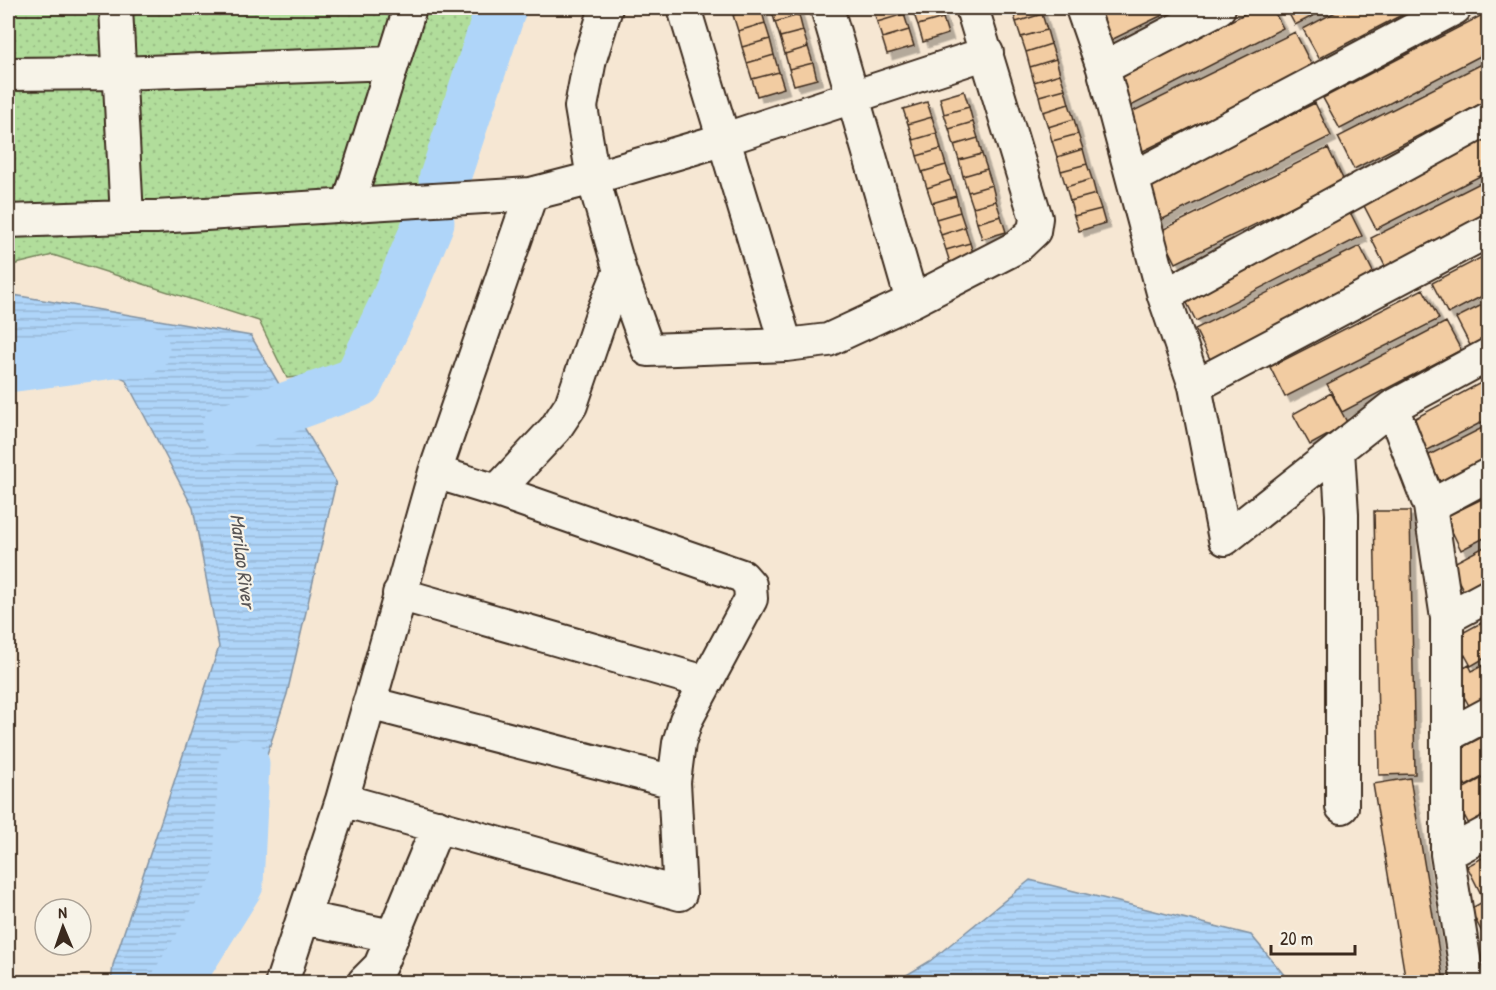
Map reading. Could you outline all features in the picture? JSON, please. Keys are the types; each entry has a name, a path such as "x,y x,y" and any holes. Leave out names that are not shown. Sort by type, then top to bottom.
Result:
{"street":[{"path":"116,8 127,217"},
{"path":"348,206 410,8"},
{"path":"606,8 590,58 581,107 593,178 620,271 648,350 786,345 828,340 912,301 1017,247 1034,231 1035,218 972,8"},
{"path":"684,8 786,345"},
{"path":"827,8 912,301"},
{"path":"1082,8 1103,68 1164,296 1195,386 1225,539 1392,407 1488,355"},
{"path":"1103,68 1219,8"},
{"path":"1132,178 1455,8"},
{"path":"8,221 348,206 531,194 725,139 987,53"},
{"path":"8,74 119,73 393,63"},
{"path":"1164,296 1488,119"},
{"path":"282,982 342,800 435,472 531,194"},
{"path":"1195,386 1488,231"},
{"path":"497,491 555,429 571,405 602,314 620,271"},
{"path":"1392,407 1430,506 1447,618 1447,854 1474,973"},
{"path":"1338,450 1342,514 1342,807"},
{"path":"342,800 680,894 674,782 679,743 686,720 751,598 750,585 742,576 497,491 435,472"},
{"path":"1430,506 1488,475"},
{"path":"399,594 705,682"},
{"path":"1447,618 1488,596"},
{"path":"369,703 674,782"},
{"path":"1447,736 1488,714"},
{"path":"364,982 380,966 438,826"},
{"path":"1447,854 1488,832"},
{"path":"304,918 392,936"}],"green space":[{"path":"8,8 492,8 409,248 353,372 287,378 259,321 53,255 8,266"}],"water":[{"path":"8,294 251,336 336,482 287,694 210,925 200,982 111,982 113,965 219,647 193,508 125,379 72,357 8,379"},
{"path":"1030,880 1251,935 1290,982 895,982 930,961"}],"building":[{"path":"731,8 758,8 733,15"},
{"path":"761,8 765,23 738,31 733,15"},
{"path":"771,8 797,8 799,15 775,22"},
{"path":"873,8 902,8 904,14 877,22"},
{"path":"940,8 943,18 918,25 912,9"},
{"path":"1012,8 1040,8 1042,14 1016,22"},
{"path":"1105,8 1177,8 1107,42 1093,13"},
{"path":"1256,8 1272,8 1283,28 1129,107 1115,80"},
{"path":"1286,8 1328,8 1295,25"},
{"path":"1343,8 1415,8 1319,58 1303,29"},
{"path":"1488,12 1488,52 1340,129 1323,98"},
{"path":"904,14 909,30 882,38 877,22"},
{"path":"1042,14 1047,30 1021,37 1016,22"},
{"path":"799,15 803,31 780,37 775,22"},
{"path":"943,18 948,34 923,42 918,25"},
{"path":"765,23 770,39 742,47 738,31"},
{"path":"909,30 914,46 887,54 882,38"},
{"path":"1047,30 1051,44 1026,52 1021,37"},
{"path":"803,31 808,47 785,54 780,37"},
{"path":"1295,32 1313,68 1139,153 1121,117"},
{"path":"770,39 774,55 747,63 742,47"},
{"path":"1051,44 1056,59 1030,67 1026,52"},
{"path":"808,47 813,63 789,69 785,54"},
{"path":"774,55 779,72 752,79 747,63"},
{"path":"1056,59 1060,74 1034,82 1030,67"},
{"path":"1488,61 1488,100 1354,169 1338,137"},
{"path":"813,63 817,79 794,85 789,69"},
{"path":"779,72 784,88 757,96 752,79"},
{"path":"1060,74 1065,89 1039,96 1034,82"},
{"path":"1065,89 1069,104 1043,112 1039,96"},
{"path":"964,91 969,107 944,114 940,98"},
{"path":"927,102 932,117 908,124 903,109"},
{"path":"1315,103 1331,136 1159,221 1143,188"},
{"path":"1069,104 1074,119 1048,127 1043,112"},
{"path":"969,107 973,122 949,129 944,114"},
{"path":"932,117 937,133 913,140 908,124"},
{"path":"1074,119 1078,134 1052,141 1048,127"},
{"path":"973,122 978,138 954,145 949,129"},
{"path":"937,133 941,149 917,156 913,140"},
{"path":"1078,134 1083,149 1057,157 1052,141"},
{"path":"1488,134 1488,172 1376,229 1361,200"},
{"path":"978,138 982,154 959,160 954,145"},
{"path":"1328,148 1344,181 1176,263 1160,231"},
{"path":"941,149 946,165 922,172 917,156"},
{"path":"1083,149 1087,164 1061,171 1057,157"},
{"path":"982,154 987,169 963,176 959,160"},
{"path":"1087,164 1092,179 1066,187 1061,171"},
{"path":"946,165 951,180 927,188 922,172"},
{"path":"987,169 992,185 968,192 963,176"},
{"path":"1092,179 1096,194 1070,201 1066,187"},
{"path":"1488,179 1488,221 1388,272 1371,238"},
{"path":"951,180 956,196 932,203 927,188"},
{"path":"992,185 996,201 973,207 968,192"},
{"path":"1096,194 1101,209 1074,216 1070,201"},
{"path":"956,196 960,212 936,219 932,203"},
{"path":"996,201 1001,216 977,223 973,207"},
{"path":"1348,208 1362,236 1196,321 1182,293"},
{"path":"1101,209 1105,223 1079,231 1074,216"},
{"path":"960,212 965,227 941,235 936,219"},
{"path":"1001,216 1006,232 982,239 977,223"},
{"path":"965,227 970,243 946,250 941,235"},
{"path":"970,243 975,259 951,266 946,250"},
{"path":"1360,246 1376,278 1211,361 1195,329"},
{"path":"1488,254 1488,293 1448,314 1432,283"},
{"path":"1423,289 1439,319 1285,397 1270,367"},
{"path":"1488,302 1488,340 1472,349 1456,318"},
{"path":"1446,322 1461,350 1342,412 1327,384"},
{"path":"1488,379 1488,419 1424,452 1408,422"},
{"path":"1331,393 1348,424 1310,445 1293,414"},
{"path":"1488,425 1488,463 1443,487 1427,456"},
{"path":"1488,496 1488,536 1461,550 1445,517"},
{"path":"1374,511 1410,511 1415,774 1379,775"},
{"path":"1488,545 1488,583 1466,595 1450,565"},
{"path":"1488,619 1488,656 1471,666 1455,637"},
{"path":"1488,663 1488,702 1472,711 1452,675 1469,665 1472,671"},
{"path":"1488,734 1488,774 1466,786 1449,754"},
{"path":"1488,775 1488,821 1472,830 1453,794"},
{"path":"1410,778 1444,982 1406,982 1373,784"},
{"path":"1488,855 1488,891 1481,894 1467,866"},
{"path":"1488,899 1488,936 1485,938 1470,909"}],"waterway":[{"path":"444,180 501,8"},
{"path":"227,429 358,382 393,308 429,222"},
{"name":"Marilao River","path":"8,367 144,349"},
{"name":"Marilao River","path":"177,982 238,884 244,764"}]}
